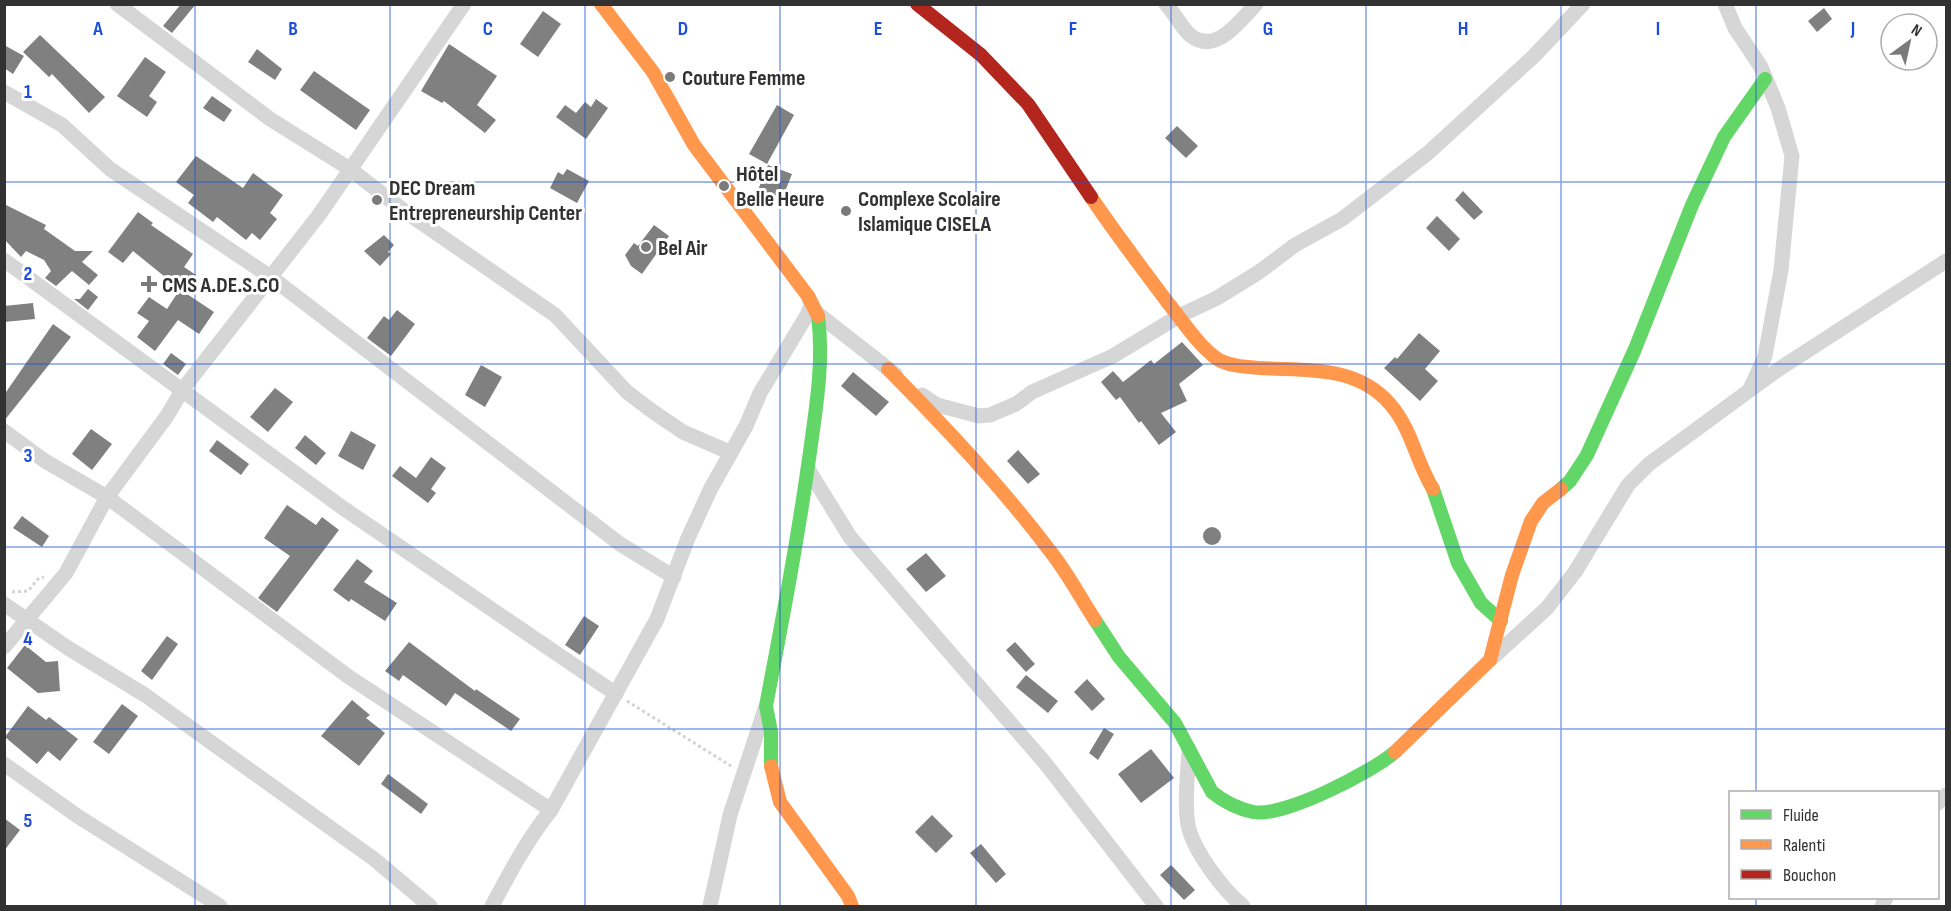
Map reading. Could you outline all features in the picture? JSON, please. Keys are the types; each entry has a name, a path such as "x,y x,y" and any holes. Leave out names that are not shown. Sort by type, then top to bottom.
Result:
{"street":[{"path":"117,4 261,113 350,169 403,210 555,315 636,399 683,432 729,453"},
{"path":"4,647 66,573 107,497 167,416 183,389 272,278 464,4"},
{"path":"600,4 653,72 694,145 808,296 818,314 822,345 808,469 766,706 730,814 710,906"},
{"path":"917,4 981,55 1028,104 1060,148 1094,203 1179,316 1208,350 1228,365 1346,375 1372,386 1404,424 1424,475 1435,493 1458,563 1481,603 1501,621"},
{"path":"1166,4 1189,34 1207,42 1214,42 1256,4"},
{"path":"818,314 937,405 979,416 990,415 1016,404 1032,392 1113,356 1179,316 1217,298 1260,272 1295,245 1342,219 1467,119 1534,56 1582,4"},
{"path":"1725,4 1735,28 1766,78 1778,108 1792,156 1780,270 1765,356 1749,392"},
{"path":"1490,660 1512,575 1531,521 1543,503 1570,481 1587,455 1635,349 1692,205 1724,137 1766,78"},
{"path":"4,92 62,125 110,169 272,278 620,544 674,577"},
{"path":"4,260 343,508 615,694"},
{"path":"888,369 961,444 1052,553 1119,657 1159,701 1189,746 1212,792 1221,801 1253,812 1269,812 1298,804 1375,767 1393,754 1547,608 1575,572 1628,485 1649,464 1711,416 1749,392 1776,371 1947,261"},
{"path":"492,906 530,836 551,810 657,619 688,538 729,453 746,426 760,393 807,315 811,306 808,296"},
{"path":"4,431 45,460 107,497 298,641 551,810"},
{"path":"808,469 850,537 1045,763 1156,906"},
{"path":"4,604 68,648 145,695 285,798 374,859 430,906"},
{"path":"766,706 771,732 771,768 780,802 848,896 852,906"},
{"path":"1189,746 1189,827 1214,877 1227,894 1243,906"},
{"path":"4,764 79,817 220,906"}],"path":[{"path":"4,591 28,591 38,579 66,573"},
{"path":"615,694 743,774"}],"building":[{"path":"181,4 196,4 172,33 163,26"},
{"path":"1824,8 1832,19 1817,32 1808,21"},
{"path":"543,11 561,24 538,57 520,44"},
{"path":"40,35 105,97 89,113 52,74 49,77 23,52"},
{"path":"449,44 497,76 477,105 496,120 485,133 444,101 442,103 421,91"},
{"path":"4,45 24,56 13,74 4,68"},
{"path":"257,49 282,69 275,80 248,62"},
{"path":"145,57 166,72 149,96 157,102 147,117 117,96"},
{"path":"314,71 370,110 356,130 300,90"},
{"path":"212,96 232,110 224,122 203,108"},
{"path":"596,99 608,108 586,139 556,117 565,105 576,113 585,102 591,107"},
{"path":"777,105 794,115 767,164 749,154"},
{"path":"1177,126 1198,146 1186,158 1165,138"},
{"path":"196,156 243,188 253,173 283,195 270,213 277,219 260,240 252,233 246,240 217,217 213,222 188,203 194,195 176,182"},
{"path":"768,165 792,174 782,199 758,190"},
{"path":"567,169 589,181 577,203 550,188 558,172 563,175"},
{"path":"1463,191 1483,212 1474,220 1455,200"},
{"path":"4,204 46,225 44,229 75,251 93,251 82,262 98,275 89,285 72,271 56,286 45,278 51,271 44,260 26,251 21,257 4,239"},
{"path":"138,212 153,223 151,225 193,254 184,267 196,275 184,292 214,312 199,334 178,320 155,351 137,337 149,321 137,313 149,297 167,309 180,289 133,251 123,263 108,252"},
{"path":"1437,216 1460,239 1449,251 1426,228"},
{"path":"654,225 669,236 642,274 631,266 625,255 634,243 638,246"},
{"path":"384,235 394,245 388,252 391,254 380,266 364,251"},
{"path":"88,289 98,297 88,310 74,299 80,299"},
{"path":"33,303 35,319 4,322 4,306"},
{"path":"397,310 415,324 391,356 367,338 384,316 389,320"},
{"path":"53,324 71,337 4,421 4,395"},
{"path":"1419,333 1440,351 1425,369 1438,381 1420,401 1384,368 1395,357 1397,359"},
{"path":"1182,342 1203,365 1179,384 1187,401 1161,413 1176,432 1159,445 1120,397 1116,400 1101,382 1113,371 1123,382 1151,360 1154,364"},
{"path":"171,353 186,364 178,375 163,364"},
{"path":"481,365 502,377 485,407 465,395"},
{"path":"853,372 889,402 876,416 841,386"},
{"path":"275,388 293,402 268,432 250,417"},
{"path":"91,429 112,444 92,470 72,454"},
{"path":"351,431 376,445 363,470 338,456"},
{"path":"305,435 326,453 316,465 295,448"},
{"path":"217,440 249,464 241,475 209,451"},
{"path":"1018,450 1040,474 1028,484 1007,461"},
{"path":"431,457 446,468 431,489 436,493 428,503 392,476 400,466 416,478"},
{"path":"287,505 316,525 322,517 339,530 277,612 258,598 290,556 264,538"},
{"path":"22,516 49,536 42,547 13,528"},
{"path":"1212,527 1218,530 1221,536 1218,542 1212,545 1206,542 1203,536 1206,530"},
{"path":"926,553 946,576 926,592 906,569"},
{"path":"357,559 373,571 364,582 397,603 385,621 351,599 349,602 333,590"},
{"path":"584,616 599,626 580,655 565,645"},
{"path":"167,636 178,644 152,680 141,671"},
{"path":"409,642 475,691 476,689 520,719 511,731 455,693 446,706 403,675 399,681 385,671"},
{"path":"1015,642 1035,664 1026,672 1006,650"},
{"path":"25,645 46,662 58,661 60,691 38,693 7,668"},
{"path":"1026,675 1058,701 1048,713 1016,687"},
{"path":"1087,679 1105,699 1092,711 1074,692"},
{"path":"352,700 370,715 366,718 385,733 359,766 321,736"},
{"path":"122,704 138,716 109,754 93,742"},
{"path":"28,706 46,720 49,717 78,739 60,761 48,751 37,764 5,737"},
{"path":"1104,728 1114,734 1098,760 1089,753"},
{"path":"1151,749 1174,778 1141,803 1118,774"},
{"path":"388,774 428,804 421,814 381,784"},
{"path":"932,815 953,836 936,853 915,832"},
{"path":"4,818 20,830 4,851"},
{"path":"981,844 1006,874 996,883 970,853"},
{"path":"1171,865 1195,890 1184,900 1160,875"}],"traffic: fast":[{"path":"1561,489 1570,481 1587,455 1635,349 1692,205 1724,137 1765,79"},
{"path":"771,766 771,732 766,706 795,548 815,418 820,367 818,316"},
{"path":"1433,489 1458,563 1481,603 1501,621"},
{"path":"1095,620 1119,657 1175,723 1212,792 1237,807 1253,812 1285,808 1327,792 1367,771 1395,752"}],"traffic: slow":[{"path":"601,4 653,72 694,145 808,296 818,316"},
{"path":"1091,197 1168,303 1196,339 1216,358 1237,366 1330,372 1362,382 1377,391 1390,404 1404,424 1433,489"},
{"path":"888,369 1012,503 1056,559 1095,620"},
{"path":"1395,752 1490,660 1512,575 1531,521 1543,503 1561,489"},
{"path":"771,766 780,802 848,896 852,906"}],"traffic: jam":[{"path":"917,4 981,55 1028,104 1091,197"}],"place":[{"name":"Couture Femme","path":"670,77"},
{"name":"Hôtel Belle Heure","path":"724,186"},
{"name":"DEC Dream Entrepreneurship Center","path":"377,200"},
{"name":"Complexe Scolaire Islamique CISELA","path":"846,211"},
{"name":"Bel Air","path":"646,247"},
{"name":"CMS A.DE.S.CO","path":"149,284"}]}
